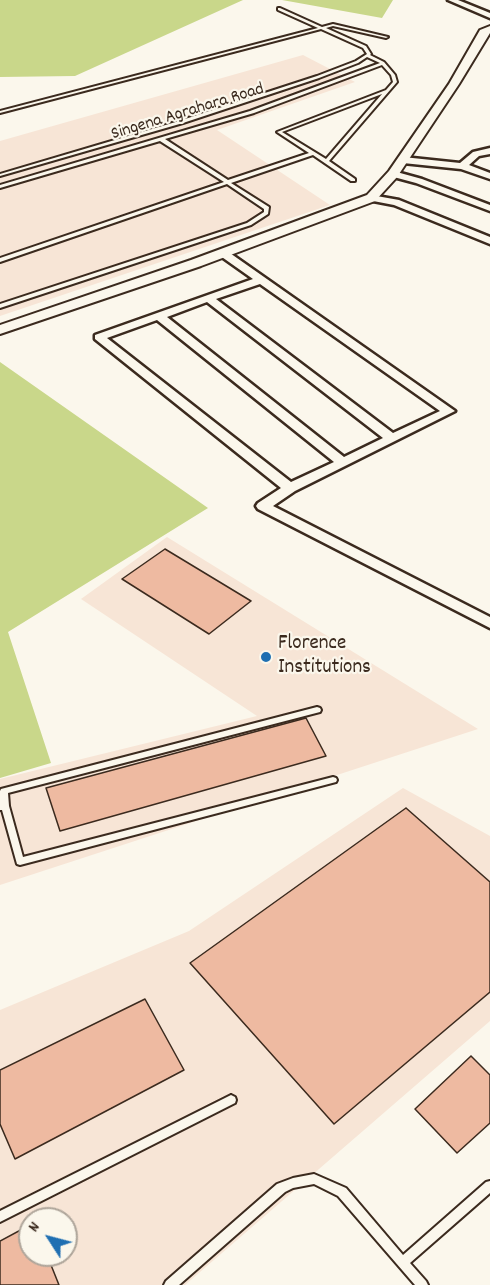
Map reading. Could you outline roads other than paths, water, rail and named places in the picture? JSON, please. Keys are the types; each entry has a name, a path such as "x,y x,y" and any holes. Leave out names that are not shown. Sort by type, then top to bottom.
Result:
{"street":[{"path":"452,0 490,16"},
{"path":"474,9 481,3"},
{"path":"0,330 223,253 370,198 403,160 487,31"},
{"path":"462,166 476,154 490,151"},
{"path":"403,160 462,166 490,176"},
{"path":"393,174 419,181 490,208"},
{"path":"370,198 396,202 490,241"},
{"path":"223,253 449,411 290,488 263,506 490,623"},
{"path":"260,280 99,337 290,488"},
{"path":"208,298 392,439"},
{"path":"159,316 343,462"}],"lane":[{"path":"279,9 365,47 368,55 383,63 393,75 395,82 326,161"},
{"path":"0,112 333,25 386,37"},
{"path":"0,175 278,90 341,69 368,55"},
{"name":"Singena Agrahara Road","path":"0,187 252,112 383,63"},
{"path":"353,180 279,132 387,90"},
{"path":"0,306 249,224 266,213 267,208 161,139"},
{"path":"0,260 314,153"},
{"path":"317,710 4,791 3,807 20,861 333,780"},
{"path":"0,1217 231,1100"},
{"path":"170,1285 281,1188 314,1179 342,1192 422,1285"},
{"path":"403,1262 490,1186"}],"place":[{"name":"Florence Institutions","path":"266,657"}]}
